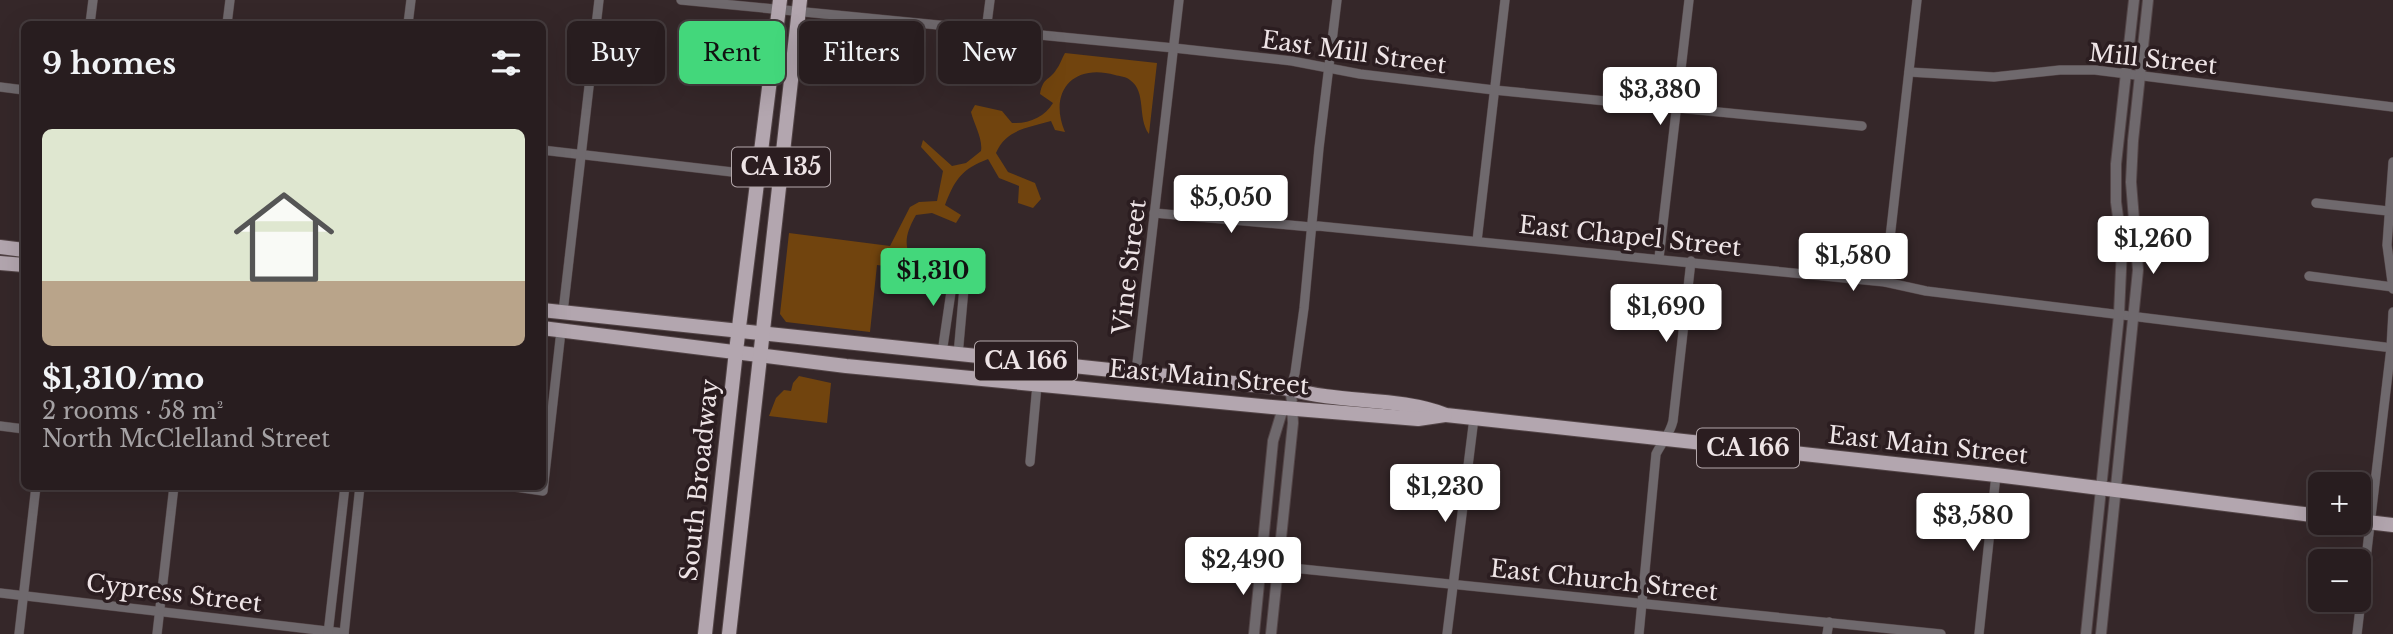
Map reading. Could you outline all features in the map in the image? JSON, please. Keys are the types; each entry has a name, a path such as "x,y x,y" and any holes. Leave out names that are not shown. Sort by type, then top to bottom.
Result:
{"main road":[{"name":"CA 135","path":"740,332 779,5"},
{"name":"CA 135","path":"761,334 800,6"},
{"path":"0,247 21,250"},
{"path":"0,262 21,265"},
{"name":"CA 166","path":"546,310 761,334"},
{"path":"546,319 558,319 563,312"},
{"path":"561,331 564,325 570,323 631,326 659,322"},
{"name":"CA 166","path":"546,329 759,355"},
{"name":"South Broadway","path":"705,634 740,332"},
{"name":"East Main Street","path":"761,334 1291,389 1315,395 1424,407 1446,415 1667,435 2308,514"},
{"name":"South Broadway","path":"729,634 761,334"},
{"name":"East Main Street","path":"759,355 846,366 1288,408 1419,419 1446,415"},
{"path":"2371,520 2393,525"}],"street":[{"path":"90,21 93,0"},
{"path":"228,21 230,0"},
{"path":"408,21 411,0"},
{"path":"563,312 599,0"},
{"name":"East Mill Street","path":"681,0 800,6 938,25"},
{"path":"987,21 990,0"},
{"name":"Vine Street","path":"1136,372 1179,0"},
{"path":"1270,634 1278,566 1288,408 1304,308 1337,0"},
{"path":"1477,241 1506,0"},
{"path":"1659,258 1689,0"},
{"path":"1885,282 1917,0"},
{"path":"2101,634 2122,258 2116,202 2116,164 2134,0"},
{"path":"2086,634 2135,317 2138,247 2131,182 2148,0"},
{"name":"East Mill Street","path":"1041,36 1292,61 1494,90 1862,126"},
{"name":"Mill Street","path":"1909,72 1994,77 2060,70 2126,73 2393,107"},
{"path":"0,87 21,90"},
{"path":"546,151 758,175"},
{"path":"2309,276 2393,288 2388,211 2393,162"},
{"path":"2316,203 2388,211"},
{"name":"East Chapel Street","path":"1154,213 1691,261 1885,282 1926,291 2392,348"},
{"path":"1639,634 1656,454 1667,435 1691,261"},
{"path":"942,353 952,285 957,279 964,288 958,355"},
{"path":"2371,486 2392,348 2393,312"},
{"path":"546,464 561,331"},
{"path":"1030,462 1039,363"},
{"path":"1254,634 1273,441 1288,408"},
{"path":"1447,634 1474,418"},
{"path":"0,426 21,429"},
{"path":"1979,634 1996,475"},
{"path":"19,634 36,490"},
{"path":"157,634 174,490"},
{"path":"329,632 345,490"},
{"path":"344,633 360,490"},
{"path":"2357,634 2365,535"},
{"name":"East Church Street","path":"1262,565 1941,634"},
{"name":"Cypress Street","path":"0,593 344,633"},
{"path":"1827,634 1829,622"}],"shaded area":[{"path":"1065,53 1157,63 1149,134 1145,128 1138,91 1130,80 1100,72 1076,77 1062,93 1061,118 1065,132 1055,130 1051,121 1026,128 1006,139 996,153 1008,172 1035,183 1041,199 1033,208 1018,203 1019,186 999,178 988,159 979,163 960,176 945,205 961,215 956,223 932,213 916,215 907,236 907,249 916,270 877,265 870,332 786,322 780,314 789,233 890,246 910,207 919,202 937,201 943,171 921,147 923,140 952,166 966,163 981,151 980,137 971,112 975,105 1002,111 1012,123 1030,121 1041,116 1053,103 1040,94 1041,89"},
{"path":"799,376 831,383 827,423 769,416 776,398 784,390 791,391"}]}
